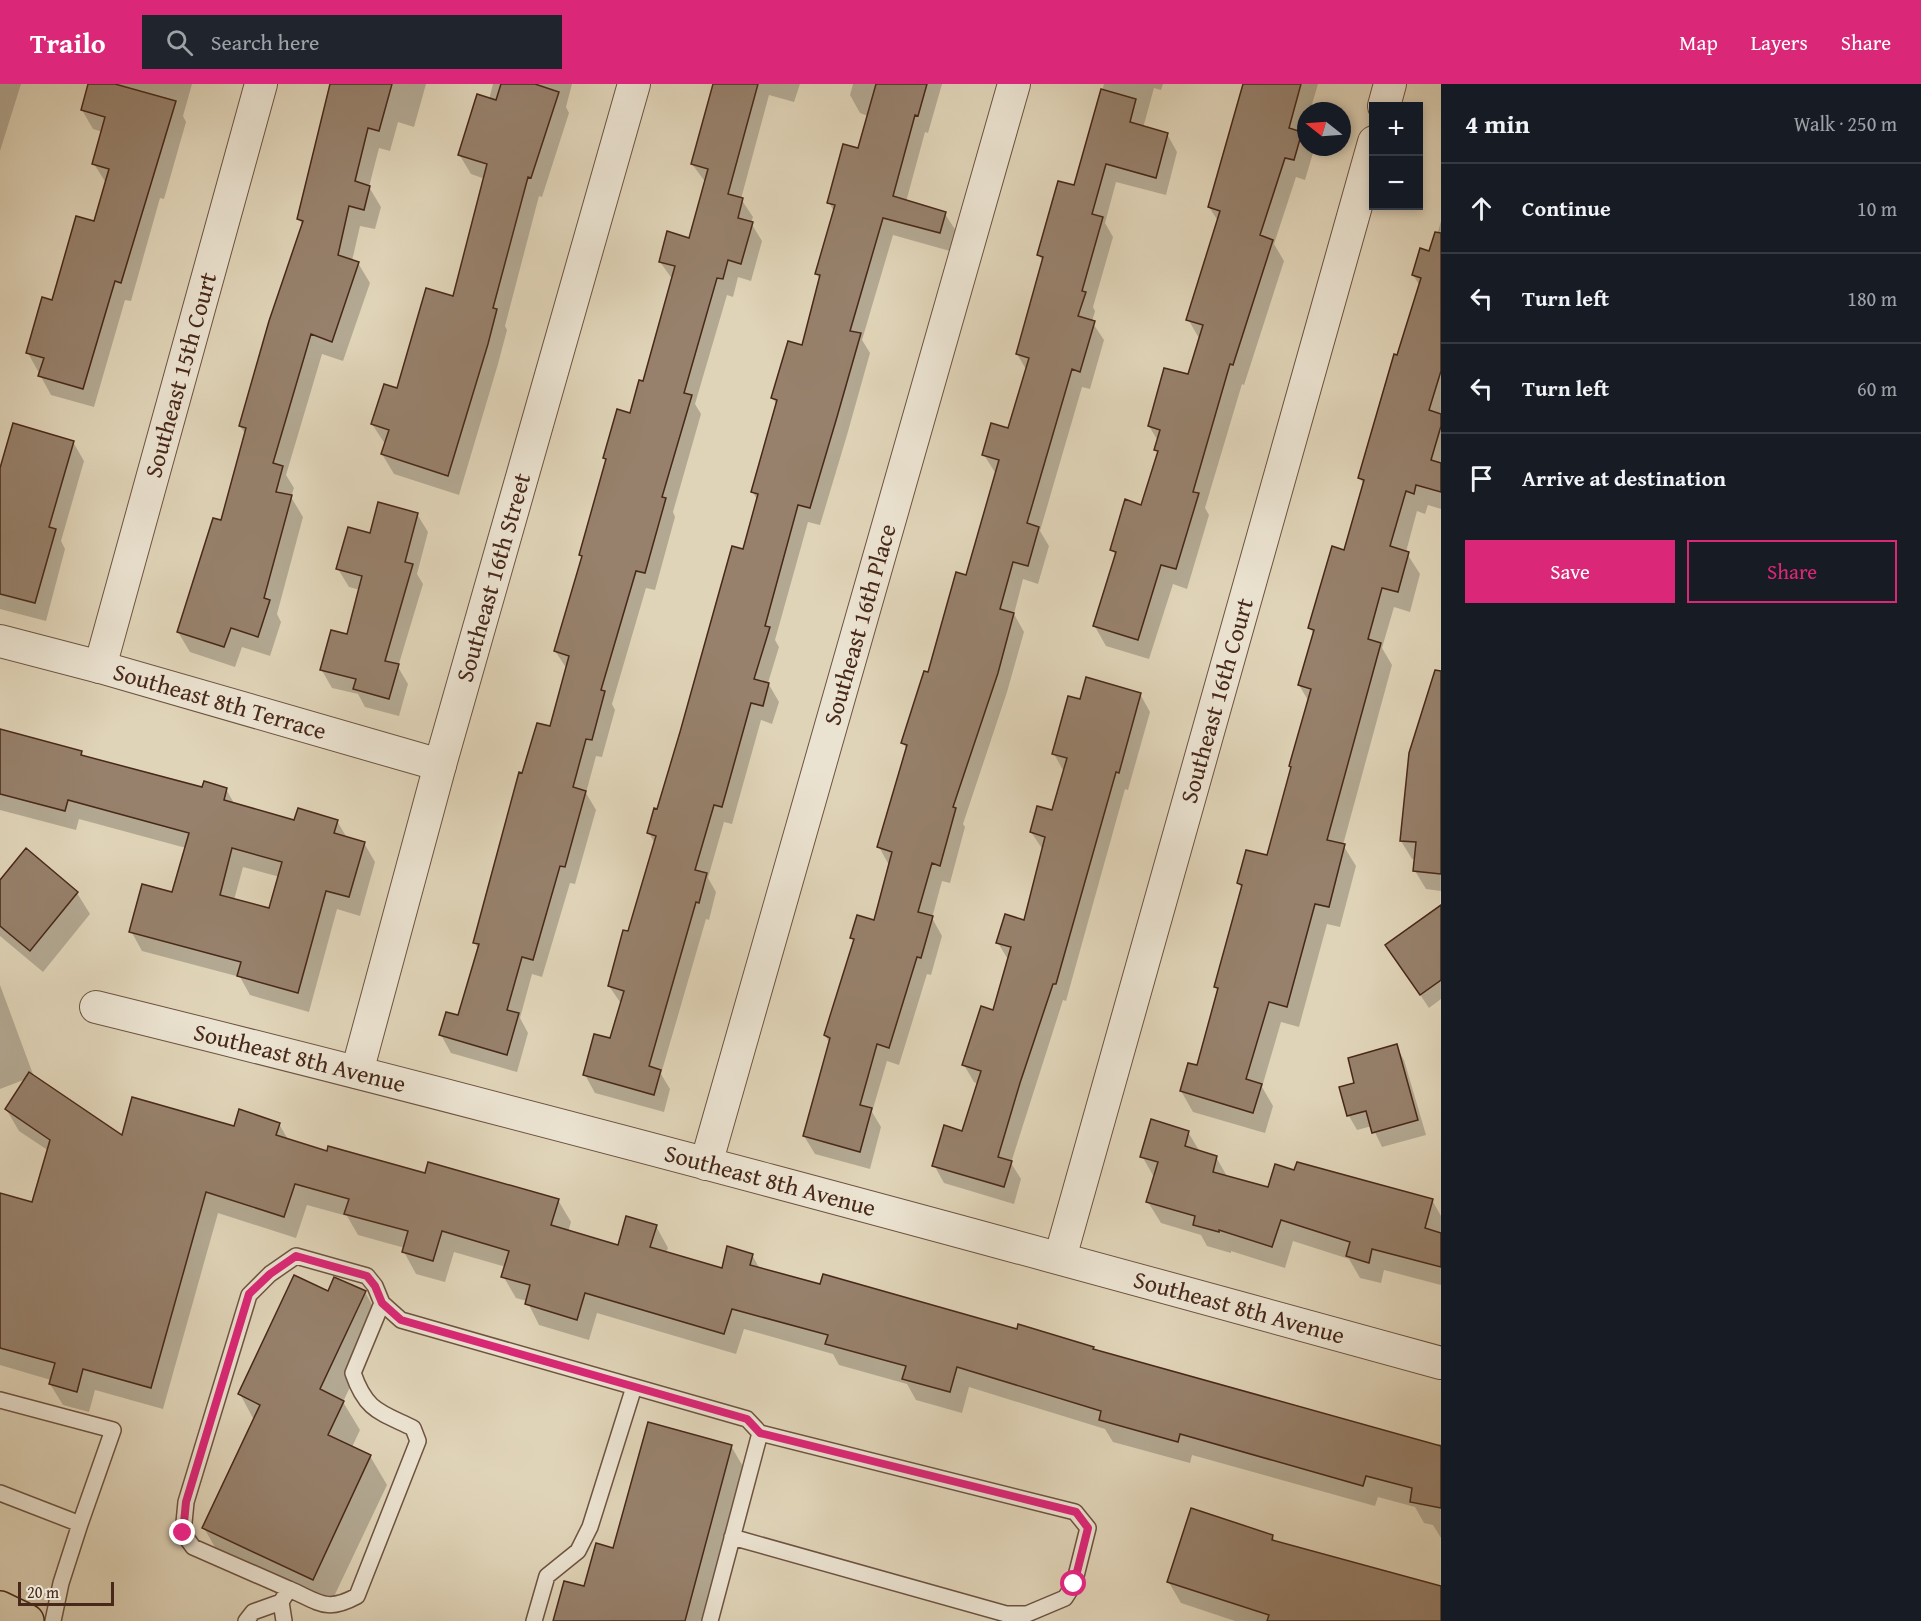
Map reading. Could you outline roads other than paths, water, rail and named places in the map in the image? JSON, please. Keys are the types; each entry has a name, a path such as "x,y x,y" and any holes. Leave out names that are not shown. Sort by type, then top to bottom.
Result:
{"main road":[{"path":"0,1608 27,1621"}],"street":[{"name":"Southeast 15th Court","path":"100,667 261,84"},
{"name":"Southeast 16th Street","path":"357,1072 440,765 634,84"},
{"name":"Southeast 16th Place","path":"706,1164 1014,84"},
{"path":"1385,102 1390,84"},
{"name":"Southeast 16th Court","path":"1060,1258 1370,156"},
{"name":"Southeast 8th Terrace","path":"0,641 100,667 440,765"},
{"name":"Southeast 8th Avenue","path":"96,1007 357,1072 706,1164 1441,1363"}],"lane":[{"path":"382,1303 353,1373 359,1391 374,1410 413,1428 418,1442 357,1596 338,1606 285,1595 193,1547 183,1533 186,1502 249,1294 270,1274 296,1256 367,1276 375,1286 382,1303 401,1320 747,1419 760,1433 1076,1512 1088,1528 1074,1584 1065,1598 1027,1614 1006,1614 732,1537"},
{"path":"534,1621 546,1576 578,1551 590,1527 634,1387"},
{"path":"0,1400 113,1430 61,1583 53,1621"},
{"path":"710,1621 760,1433"},
{"path":"0,1493 80,1524"},
{"path":"246,1621 253,1612 285,1595"},
{"path":"284,1621 285,1595"}]}
